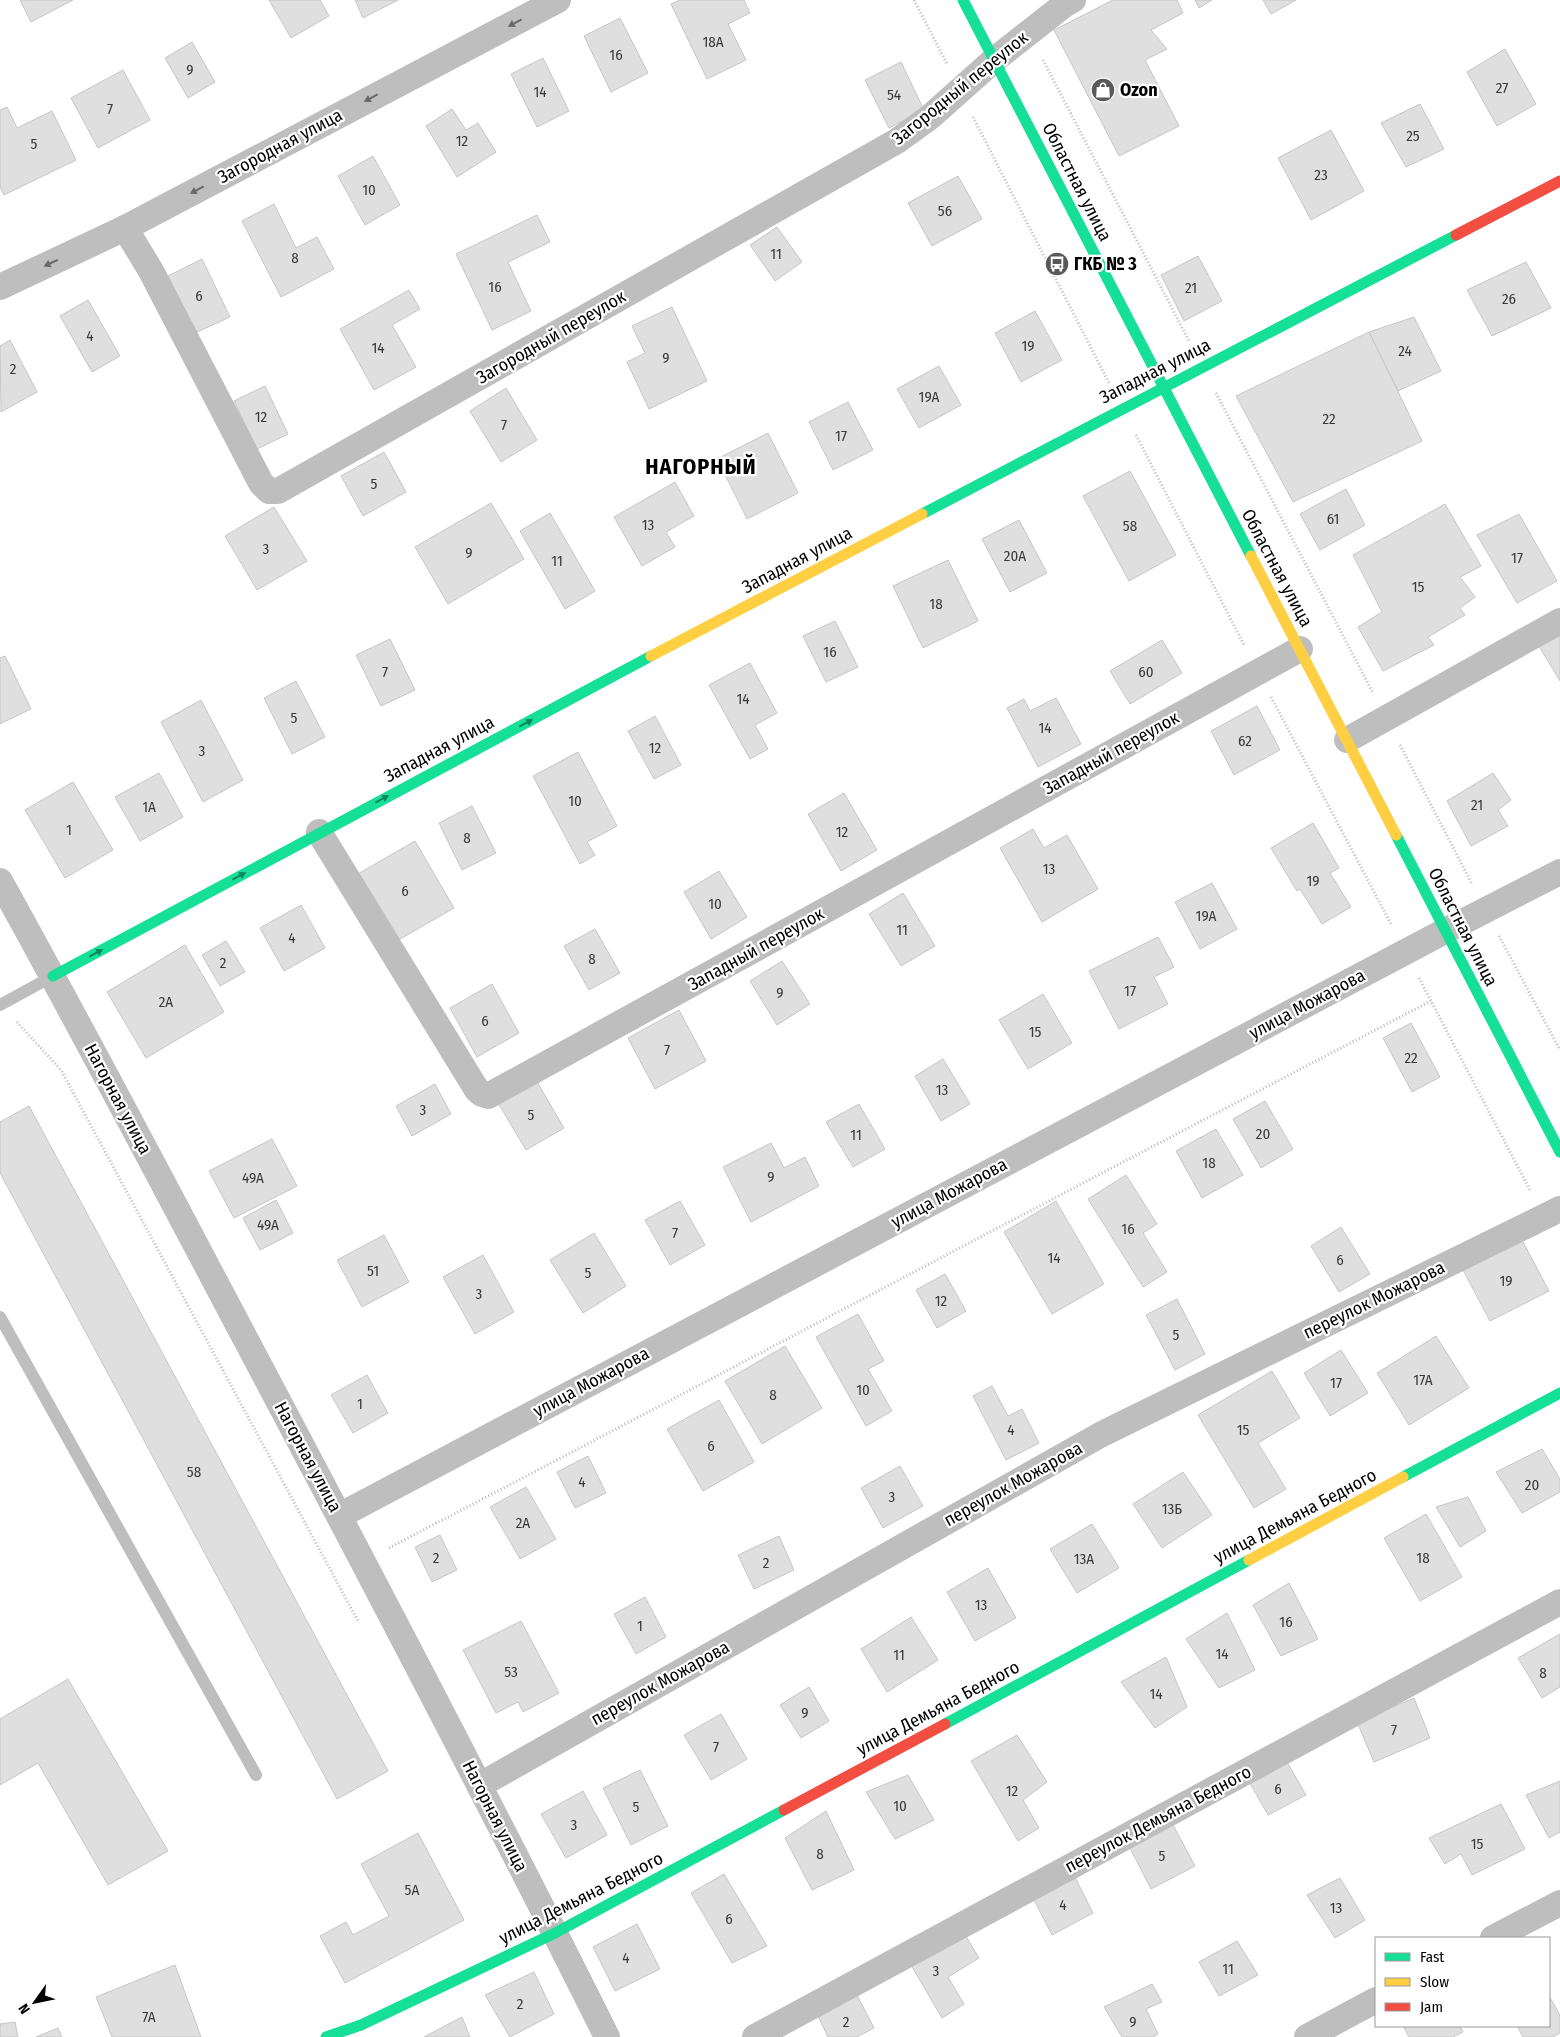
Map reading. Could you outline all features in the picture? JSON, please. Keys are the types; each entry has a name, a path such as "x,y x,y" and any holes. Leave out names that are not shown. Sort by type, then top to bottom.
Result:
{"street":[{"name":"Загородная улица","path":"0,287 125,228 558,0"},
{"name":"Областная улица","path":"963,0 1560,1152"},
{"name":"Загородный переулок","path":"125,228 152,271 261,483 269,491 278,491 897,141 930,117 994,60 1073,0"},
{"name":"Западная улица","path":"53,976 319,832 1122,408 1560,181"},
{"path":"1347,740 1560,621"},
{"name":"Западный переулок","path":"319,832 477,1090 488,1096 1300,649"},
{"name":"улица Можарова","path":"339,1516 1560,872"},
{"name":"Нагорная улица","path":"0,881 53,976 339,1516 480,1785 607,2037"},
{"name":"переулок Можарова","path":"480,1785 1102,1434 1552,1213"},
{"name":"улица Демьяна Бедного","path":"326,2037 361,2025 555,1933 1560,1393"},
{"name":"переулок Демьяна Бедного","path":"755,2037 1560,1602"},
{"path":"1495,1937 1560,1903"},
{"path":"1306,2037 1375,2001"}],"lane":[{"path":"0,1005 53,976"},
{"path":"0,1317 256,1775"}],"path":[{"path":"914,0 1258,672 1431,1001 1552,1213"},
{"path":"1028,33 1560,1050"},
{"path":"334,1576 1431,1001"},
{"path":"0,1005 61,1070 362,1629"}],"building":[{"path":"20,0 73,0 31,22"},
{"path":"269,0 320,0 329,16 291,38"},
{"path":"355,0 398,0 363,18"},
{"path":"680,0 744,0 750,13 728,24 746,60 707,79 671,4"},
{"path":"1113,0 1177,0 1183,13 1151,30 1167,49 1145,60 1179,126 1119,156 1054,30"},
{"path":"1195,0 1212,0 1199,8"},
{"path":"1263,0 1296,0 1271,14"},
{"path":"620,18 648,73 611,92 584,36"},
{"path":"192,42 215,82 188,98 165,58"},
{"path":"1505,49 1536,104 1497,126 1467,72"},
{"path":"543,58 569,111 537,127 511,74"},
{"path":"901,62 924,110 889,128 865,80"},
{"path":"123,70 150,120 98,148 71,98"},
{"path":"1420,104 1444,149 1406,167 1381,123"},
{"path":"7,107 17,128 52,111 76,160 4,195 0,187 0,110"},
{"path":"452,109 466,130 478,123 496,152 457,177 426,126"},
{"path":"1331,130 1364,191 1311,220 1278,158"},
{"path":"373,156 400,205 365,225 338,176"},
{"path":"958,176 982,219 932,246 908,203"},
{"path":"274,204 296,248 317,237 334,269 281,297 242,221"},
{"path":"537,215 550,242 508,262 531,311 492,330 456,254"},
{"path":"777,227 802,262 775,281 750,245"},
{"path":"1198,256 1222,301 1184,321 1161,275"},
{"path":"202,259 230,317 195,333 168,276"},
{"path":"1526,262 1551,308 1492,336 1467,290"},
{"path":"409,290 420,309 392,325 416,367 374,390 340,329"},
{"path":"88,300 120,356 92,372 60,316"},
{"path":"672,307 707,381 649,409 627,362 645,353 632,326"},
{"path":"1035,311 1062,360 1021,382 995,333"},
{"path":"1414,317 1441,371 1398,391 1369,332"},
{"path":"1369,332 1422,441 1293,502 1236,396"},
{"path":"10,340 37,392 1,412 0,346"},
{"path":"939,366 961,405 919,428 897,389"},
{"path":"265,386 288,434 257,449 234,401"},
{"path":"506,388 537,440 501,462 470,411"},
{"path":"848,402 873,450 833,470 809,422"},
{"path":"768,433 798,493 747,519 717,459"},
{"path":"384,452 406,492 363,516 341,476"},
{"path":"1130,471 1176,555 1129,581 1083,496"},
{"path":"675,482 694,516 666,532 675,547 642,566 614,517"},
{"path":"1346,489 1365,525 1320,550 1300,514"},
{"path":"491,503 524,559 448,604 415,547"},
{"path":"1445,504 1481,566 1460,577 1475,597 1460,608 1465,615 1428,637 1434,645 1383,671 1358,627 1382,612 1353,555"},
{"path":"274,507 307,561 257,590 225,536"},
{"path":"550,513 595,591 565,609 520,531"},
{"path":"1519,514 1557,581 1517,603 1477,535"},
{"path":"1019,520 1047,573 1010,592 982,539"},
{"path":"948,560 978,621 923,648 893,586"},
{"path":"835,621 858,667 826,682 803,636"},
{"path":"1560,631 1560,681 1537,643"},
{"path":"390,639 415,690 381,706 356,655"},
{"path":"1162,640 1182,673 1130,704 1110,671"},
{"path":"5,656 31,709 0,724 0,658"},
{"path":"750,663 777,713 755,725 768,749 750,759 709,685"},
{"path":"296,681 325,737 292,754 264,698"},
{"path":"1056,698 1081,744 1038,767 1007,708 1024,699 1030,711"},
{"path":"201,700 243,780 203,802 161,722"},
{"path":"1257,706 1280,750 1234,775 1211,731"},
{"path":"655,716 681,765 654,779 628,731"},
{"path":"578,752 617,826 587,842 595,855 580,864 533,776"},
{"path":"159,773 183,817 140,841 115,797"},
{"path":"1493,773 1511,800 1498,810 1508,826 1471,846 1447,801"},
{"path":"73,782 113,850 65,878 25,810"},
{"path":"844,793 877,850 841,871 808,814"},
{"path":"472,806 496,853 462,870 439,823"},
{"path":"1313,823 1339,868 1330,873 1351,907 1322,924 1300,889 1297,891 1271,848"},
{"path":"1033,829 1044,848 1067,835 1098,889 1042,922 1000,848"},
{"path":"415,841 454,908 395,942 356,875"},
{"path":"719,871 747,917 711,939 684,892"},
{"path":"1212,883 1237,929 1200,949 1175,902"},
{"path":"903,893 935,946 901,966 869,914"},
{"path":"301,905 325,948 284,971 260,928"},
{"path":"595,929 620,973 589,990 564,946"},
{"path":"1158,937 1174,967 1154,977 1168,1004 1119,1029 1089,971"},
{"path":"226,941 245,972 220,986 202,955"},
{"path":"185,945 224,1012 146,1058 107,992"},
{"path":"782,961 810,1004 777,1025 750,981"},
{"path":"492,984 519,1033 477,1057 450,1008"},
{"path":"1043,994 1072,1043 1028,1069 999,1020"},
{"path":"679,1010 706,1061 655,1089 628,1038"},
{"path":"1411,1023 1440,1077 1412,1092 1383,1038"},
{"path":"943,1059 970,1104 941,1121 915,1076"},
{"path":"536,1080 564,1128 526,1150 498,1103"},
{"path":"435,1084 451,1114 412,1136 396,1106"},
{"path":"1265,1101 1293,1149 1261,1168 1233,1119"},
{"path":"859,1104 885,1149 853,1167 826,1122"},
{"path":"29,1106 388,1771 337,1799 0,1173 0,1122"},
{"path":"1216,1129 1243,1175 1202,1198 1176,1151"},
{"path":"272,1139 297,1186 234,1218 209,1171"},
{"path":"771,1143 784,1168 805,1157 819,1186 751,1222 723,1167"},
{"path":"1126,1175 1157,1224 1143,1233 1167,1272 1143,1287 1088,1199"},
{"path":"276,1200 293,1233 260,1250 243,1218"},
{"path":"680,1201 705,1245 670,1265 645,1220"},
{"path":"1056,1201 1104,1284 1052,1314 1004,1232"},
{"path":"1341,1227 1370,1274 1339,1292 1311,1246"},
{"path":"594,1233 626,1286 583,1313 550,1260"},
{"path":"384,1235 409,1282 362,1307 337,1260"},
{"path":"1522,1240 1549,1291 1490,1321 1463,1270"},
{"path":"483,1255 514,1312 475,1334 443,1277"},
{"path":"945,1274 966,1311 937,1328 916,1290"},
{"path":"1177,1299 1205,1354 1175,1370 1146,1315"},
{"path":"858,1314 884,1361 868,1369 892,1411 866,1426 816,1337"},
{"path":"1436,1336 1469,1388 1409,1425 1377,1373"},
{"path":"785,1346 822,1408 762,1444 725,1381"},
{"path":"1341,1350 1368,1393 1330,1416 1304,1373"},
{"path":"1272,1371 1300,1418 1258,1443 1286,1489 1254,1508 1198,1415"},
{"path":"367,1375 388,1413 353,1433 331,1395"},
{"path":"992,1386 1008,1416 1022,1409 1039,1443 1006,1460 973,1396"},
{"path":"719,1400 754,1462 703,1491 667,1429"},
{"path":"1542,1449 1560,1479 1560,1492 1522,1513 1496,1472"},
{"path":"588,1456 606,1493 575,1508 557,1472"},
{"path":"900,1466 923,1506 883,1528 861,1488"},
{"path":"1183,1472 1212,1515 1162,1548 1133,1504"},
{"path":"526,1487 556,1539 520,1559 490,1507"},
{"path":"1468,1497 1486,1531 1460,1547 1436,1507"},
{"path":"1426,1514 1462,1577 1420,1601 1384,1538"},
{"path":"1092,1524 1119,1568 1077,1593 1050,1549"},
{"path":"440,1535 457,1570 432,1582 415,1547"},
{"path":"779,1536 794,1570 754,1589 738,1555"},
{"path":"988,1568 1016,1618 975,1641 947,1592"},
{"path":"1289,1583 1318,1639 1281,1656 1253,1605"},
{"path":"645,1597 666,1637 636,1654 614,1614"},
{"path":"1227,1613 1255,1670 1219,1688 1186,1639"},
{"path":"911,1617 938,1660 887,1692 861,1649"},
{"path":"521,1621 559,1693 523,1712 518,1702 496,1713 463,1650"},
{"path":"1560,1634 1560,1687 1542,1698 1518,1658"},
{"path":"1166,1657 1187,1707 1155,1728 1121,1682"},
{"path":"68,1679 168,1851 108,1885 38,1763 0,1785 0,1719"},
{"path":"809,1687 829,1721 801,1738 780,1705"},
{"path":"1414,1698 1430,1738 1374,1762 1357,1722"},
{"path":"721,1714 747,1759 711,1780 684,1735"},
{"path":"1017,1735 1047,1782 1023,1800 1039,1828 1018,1841 971,1761"},
{"path":"1287,1762 1306,1795 1268,1815 1250,1783"},
{"path":"640,1770 668,1826 631,1845 603,1788"},
{"path":"908,1775 934,1820 895,1839 866,1792"},
{"path":"1560,1781 1560,1832 1549,1838 1526,1795"},
{"path":"583,1791 607,1835 566,1858 541,1814"},
{"path":"1501,1804 1525,1849 1472,1875 1461,1854 1445,1864 1429,1838"},
{"path":"826,1811 854,1870 812,1890 785,1838"},
{"path":"1172,1823 1195,1866 1151,1889 1129,1846"},
{"path":"418,1833 464,1920 345,1983 320,1936 346,1922 353,1935 389,1916 361,1864"},
{"path":"724,1874 767,1946 732,1963 691,1893"},
{"path":"1074,1875 1093,1913 1052,1935 1032,1896"},
{"path":"1340,1878 1365,1920 1335,1938 1307,1895"},
{"path":"637,1924 660,1969 615,1991 593,1947"},
{"path":"964,1933 979,1958 948,1977 964,2004 942,2018 911,1965"},
{"path":"1237,1941 1258,1975 1219,1996 1199,1962"},
{"path":"175,1965 201,2037 112,2037 96,1997"},
{"path":"534,1972 554,2014 510,2037 485,1995"},
{"path":"1152,1984 1162,2002 1146,2009 1158,2034 1153,2037 1122,2037 1104,2007"},
{"path":"857,1995 874,2028 857,2037 828,2037 818,2016"},
{"path":"1550,1998 1560,2015 1560,2033 1553,2037 1523,2037 1518,2027 1550,2027"},
{"path":"462,2017 470,2037 424,2037"},
{"path":"15,2022 18,2037 0,2037 0,2024"},
{"path":"1404,2027 1460,2027 1463,2032 1453,2037 1409,2037"},
{"path":"58,2028 62,2037 36,2037"}],"traffic: fast":[{"path":"963,0 1251,556"},
{"path":"922,514 1456,235"},
{"path":"53,976 651,656"},
{"path":"1396,835 1560,1152"},
{"path":"1403,1477 1560,1393"},
{"path":"945,1724 1249,1560"},
{"path":"326,2037 361,2025 555,1933 784,1810"}],"traffic: slow":[{"path":"651,656 922,514"},
{"path":"1251,556 1396,835"},
{"path":"1249,1560 1403,1477"}],"traffic: jam":[{"path":"1456,235 1560,181"},
{"path":"784,1810 945,1724"}],"place":[{"name":"Ozon","path":"1103,90"},
{"name":"ГКБ № 3","path":"1057,264"}],"district":[{"name":"НАГОРНЫЙ","path":"701,466"}]}
